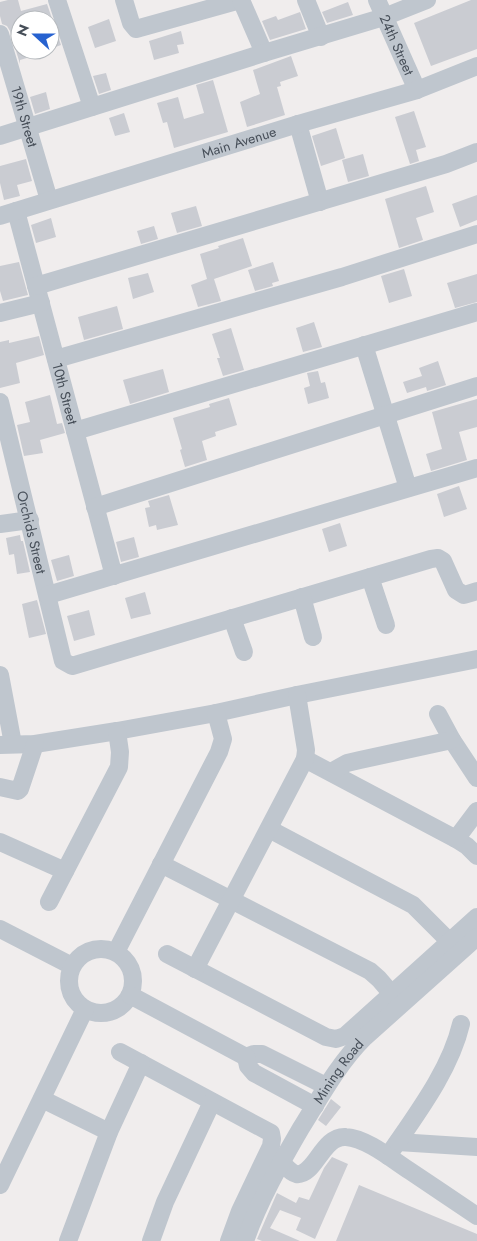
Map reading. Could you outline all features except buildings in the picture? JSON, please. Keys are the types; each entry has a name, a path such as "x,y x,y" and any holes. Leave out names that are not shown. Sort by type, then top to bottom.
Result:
{"street":[{"path":"57,0 92,107"},
{"path":"124,0 131,23 136,29 240,0 264,53"},
{"path":"306,0 321,37"},
{"name":"24th Street","path":"377,0 417,90"},
{"path":"0,136 384,17 427,0"},
{"name":"19th Street","path":"0,34 5,68 28,128 49,200"},
{"name":"Main Avenue","path":"8,213 298,124 417,90 477,66"},
{"path":"298,124 320,202"},
{"path":"36,286 446,164 477,152"},
{"name":"10th Street","path":"8,213 41,303 114,576"},
{"path":"56,359 342,277 477,234"},
{"path":"0,313 41,303"},
{"path":"75,431 477,312"},
{"path":"364,345 408,488"},
{"path":"95,507 477,386"},
{"name":"Orchids Street","path":"0,402 63,661 72,666 232,618"},
{"path":"48,595 477,468"},
{"path":"0,524 30,520"},
{"path":"244,652 232,618 431,559 438,558 444,561 456,590 460,593 464,595 477,591"},
{"path":"370,577 386,625"},
{"path":"302,597 314,637"},
{"path":"0,675 7,744 35,744 216,713 297,694 477,659"},
{"path":"195,968 305,759 306,750 297,694"},
{"path":"116,952 219,752 223,739 216,713"},
{"path":"438,714 452,740 477,778"},
{"path":"49,902 119,767 120,752 117,731"},
{"path":"331,772 348,763 452,740"},
{"path":"0,787 20,790 35,744"},
{"path":"305,759 456,839 477,856"},
{"path":"456,839 477,811"},
{"path":"268,829 413,905 449,941"},
{"path":"0,842 65,871"},
{"path":"162,864 370,971 391,993"},
{"path":"167,954 326,1036 336,1039 344,1036 477,918"},
{"path":"0,929 72,966"},
{"name":"Mining Road","path":"245,1241 254,1215 281,1162 326,1086 349,1053 477,937"},
{"path":"96,948 106,948 116,952 130,966 133,986 130,995 124,1004 115,1010 105,1013 85,1009 77,1003 69,986 72,966 86,952 96,948"},
{"path":"130,995 246,1056 262,1054 326,1086"},
{"path":"0,1185 85,1009"},
{"path":"388,1156 439,1078 457,1040 461,1024"},
{"path":"120,1052 271,1132 271,1146 240,1211 229,1241"},
{"path":"246,1056 248,1066 254,1072 315,1106"},
{"path":"68,1241 109,1132 141,1063"},
{"path":"285,1089 295,1070"},
{"path":"42,1099 109,1132"},
{"path":"151,1241 165,1202 212,1102"},
{"path":"281,1162 292,1172 298,1174 305,1172 336,1138 346,1137 361,1141 388,1156 477,1216"},
{"path":"398,1142 477,1147"}]}
